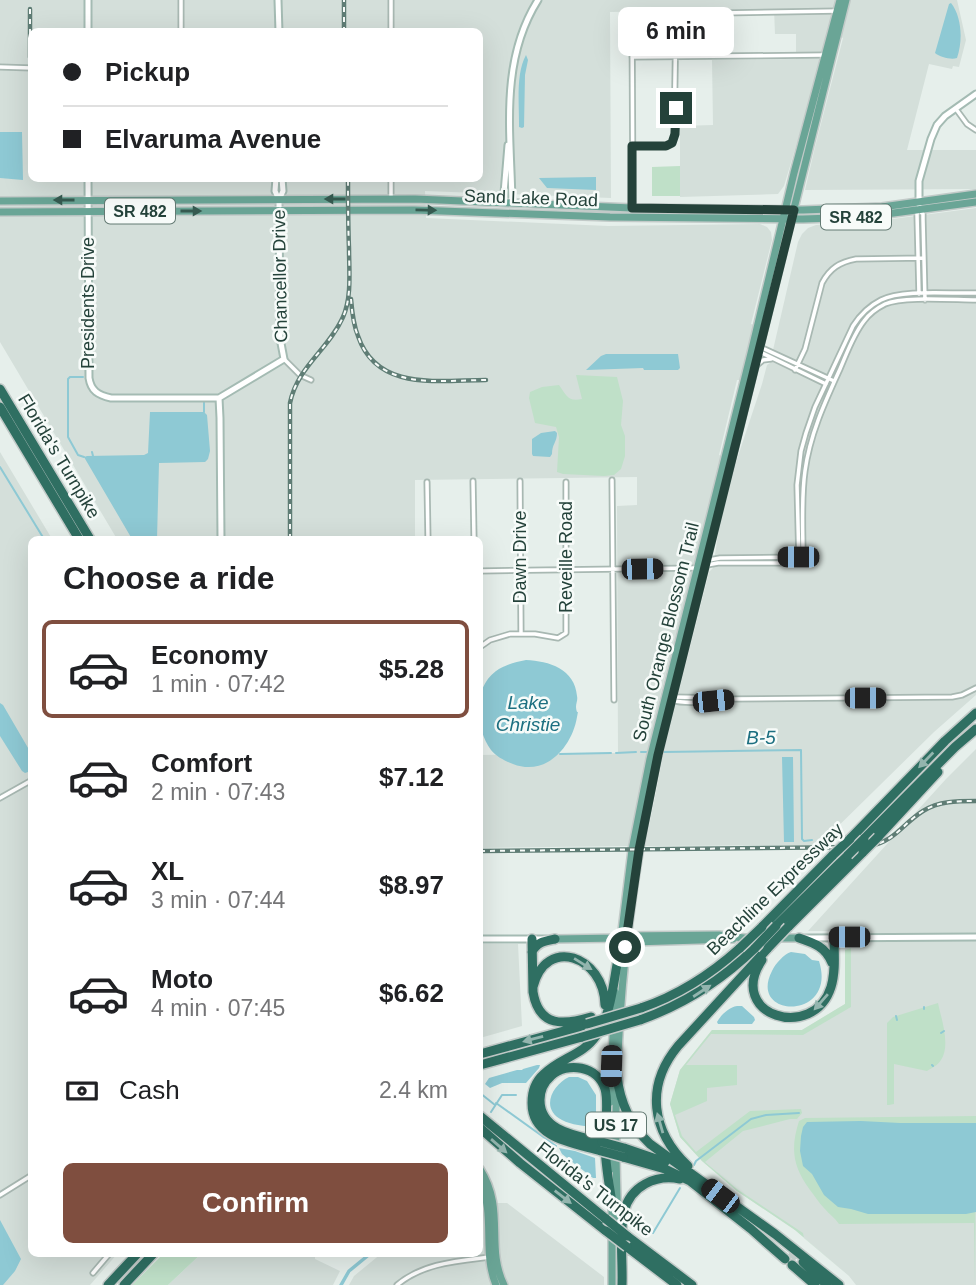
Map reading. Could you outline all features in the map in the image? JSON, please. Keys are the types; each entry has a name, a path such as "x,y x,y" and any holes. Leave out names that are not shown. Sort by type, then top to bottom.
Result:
{"highway":[{"name":"Florida's Turnpike","path":"0,389 88,536"},
{"name":"Florida's Turnpike","path":"0,407 77,536"},
{"name":"Beachline Expressway","path":"483,1053 675,995 703,978 724,963 762,927 945,741 976,713"},
{"name":"Beachline Expressway","path":"483,1064 640,1020 664,1012 699,993 730,971 755,948 976,729"},
{"path":"697,1179 671,1147 658,1119 656,1102 659,1081 675,1049 878,837 948,761 960,743"},
{"path":"770,948 756,970 754,993 759,1003 774,1015 793,1018 815,1009 828,995 834,975 834,937"},
{"path":"799,938 816,944 827,953 834,975"},
{"path":"532,939 533,987 538,1008 550,1019 558,1022 589,1021"},
{"path":"532,952 537,944 555,939"},
{"path":"533,987 543,967 550,961 561,958 581,960 598,977 606,1001 603,1018 592,1038 570,1058"},
{"path":"601,1146 560,1140 550,1135 540,1126 534,1114 532,1100 537,1082 546,1072 589,1045 602,1026 618,959"},
{"path":"612,1203 606,1161 606,1097 603,1086 596,1075 584,1069 569,1067 555,1073 546,1081 541,1096 541,1107 553,1127 601,1146 624,1152 660,1159 697,1179"},
{"path":"617,1076 624,1107 637,1130 658,1152 772,1231 815,1285"},
{"name":"Florida's Turnpike","path":"483,1118 692,1285"},
{"name":"Florida's Turnpike","path":"483,1131 520,1163 677,1285"},
{"path":"624,1152 676,1173 695,1184 751,1229 834,1285"},
{"path":"620,1285 623,1216 628,1201 636,1190 652,1180 671,1177 689,1182 715,1199"},
{"path":"744,1212 825,1285"},
{"path":"108,1285 134,1257"},
{"path":"124,1285 150,1257"},
{"path":"793,1258 839,1285"}],"main road":[{"path":"829,58 828,46 840,0"},
{"name":"South Orange Blossom Trail","path":"620,1285 617,1076 628,877 640,808 755,367 762,307 782,219 846,0"},
{"name":"South Orange Blossom Trail","path":"704,564 792,219 829,58"},
{"name":"Sand Lake Road","path":"0,212 391,210 633,218 852,218 976,194"},
{"path":"367,210 387,205 391,199"},
{"path":"391,210 399,202 415,199"},
{"name":"Sand Lake Road","path":"0,201 415,199 632,208 785,210 976,202"},
{"path":"484,212 500,210 512,203"},
{"path":"509,213 513,208 530,204"},
{"path":"668,218 703,213 712,209"},
{"name":"South Orange Blossom Trail","path":"612,1285 610,1099 618,959 669,699"},
{"path":"640,808 641,820 644,823"},
{"path":"555,939 723,941 744,938 799,938"},
{"path":"483,1174 493,1202 492,1273 496,1285"},
{"path":"483,1191 492,1257 504,1285"}],"street":[{"path":"88,0 88,28"},
{"path":"181,0 181,28"},
{"path":"278,0 279,28"},
{"path":"391,0 391,28"},
{"path":"498,202 502,200 504,193 510,82 515,54 525,22 537,0"},
{"path":"633,218 633,17 837,11"},
{"path":"710,13 710,57"},
{"path":"632,146 666,146 672,143 675,134 676,15"},
{"path":"632,57 829,58"},
{"path":"0,67 28,68"},
{"path":"922,300 919,294 918,258 919,181 937,125 955,108 976,94"},
{"path":"955,108 967,124 976,130"},
{"path":"509,135 512,203"},
{"name":"Presidents Drive","path":"88,182 89,378 94,392 111,398 219,398"},
{"name":"Chancellor Drive","path":"276,182 275,191 279,200"},
{"name":"Chancellor Drive","path":"282,182 283,191 279,200 279,338 284,359 300,374 312,380"},
{"path":"391,182 391,199"},
{"path":"919,206 923,214 925,294 922,300"},
{"path":"795,370 805,349 822,283 833,268 856,259 924,258"},
{"path":"801,557 797,491 801,451 827,381 853,326 861,315 889,296 976,293"},
{"path":"754,560 799,563 803,486 813,432 858,330 872,312 891,302 976,299"},
{"path":"757,349 795,370 827,381"},
{"path":"757,349 798,365 833,384"},
{"path":"221,536 219,398 284,359"},
{"path":"755,367 763,360 772,359"},
{"path":"612,480 614,700"},
{"path":"473,481 474,536"},
{"name":"Dawn Drive","path":"520,481 521,634"},
{"path":"428,482 428,536"},
{"name":"Reveille Road","path":"521,634 558,638 566,633 566,482"},
{"path":"483,571 613,570 801,557"},
{"path":"483,644 499,636 521,634"},
{"path":"669,699 952,697 976,688"},
{"path":"0,798 28,782"},
{"path":"799,938 976,937"},
{"path":"483,939 555,939"},
{"path":"0,1195 28,1178"},
{"path":"93,1273 107,1257"},
{"path":"397,1285 426,1268 492,1257"}],"shaded area":[{"path":"0,0 836,0 815,83 784,186 778,194 680,197 680,126 713,125 712,60 796,59 796,34 775,34 774,9 610,12 611,198 425,191 426,218 608,226 760,224 771,232 772,240 751,324 755,325 741,380 737,380 719,455 722,456 661,693 628,846 483,848 483,755 618,753 617,506 637,505 637,477 415,480 415,536 115,536 0,342"},
{"path":"850,0 957,0 966,40 959,67 953,66 952,69 929,64 907,150 976,150 976,189 805,190"},
{"path":"976,208 976,695 934,732 819,845 645,846 665,746 709,572 713,568 732,474 767,365 770,363 802,234 816,225 870,222"},
{"path":"0,452 50,536 28,536 28,1257 114,1257 90,1285 0,1285"},
{"path":"976,749 976,1285 856,1285 795,1230 737,1191 702,1161 680,1137 670,1104 680,1070 712,1030 802,1030 845,1004 845,931 808,931"},
{"path":"483,944 518,944 522,1026 483,1037"},
{"path":"483,1203 507,1203 604,1277 604,1285 349,1285 354,1276 377,1257 483,1257"},
{"path":"198,1257 315,1257 340,1271 333,1285 168,1285"}],"green space":[{"path":"680,166 680,196 652,196 652,167"},
{"path":"576,375 617,377 623,401 621,425 625,436 625,456 621,469 614,475 557,472 559,437 556,427 535,423 530,392 559,385 571,399 582,399"},
{"path":"851,948 851,1007 803,1035 711,1034 686,1065 737,1065 737,1085 707,1088 707,1101 675,1115 682,1136 696,1152 750,1111 801,1109 802,1113 797,1119 743,1131 705,1162 737,1189 803,1233 804,1238 737,1191 702,1161 680,1137 670,1104 680,1070 712,1030 802,1030 845,1004 845,950"},
{"path":"938,1003 945,1039 941,1060 927,1071 894,1064 894,1104 887,1105 887,1023 893,1017"},
{"path":"976,1116 975,1285 974,1223 839,1224 810,1190 795,1157 799,1121 805,1118"},
{"path":"160,1257 198,1257 168,1285 132,1285"}],"water":[{"path":"951,3 957,15 961,37 955,59 935,53"},
{"path":"526,55 528,60 522,128 519,127 519,88"},
{"path":"0,132 22,132 23,180 0,178"},
{"path":"596,177 596,190 547,188 539,178"},
{"path":"606,354 678,354 680,368 586,370"},
{"path":"150,412 204,412 207,415 210,451 208,459 205,462 159,463 157,536 130,536 84,457 148,453"},
{"path":"555,431 557,436 550,457 533,456 532,439 541,433"},
{"name":"Lake Christie","path":"526,660 552,665 566,673 575,687 578,713 570,739 556,757 536,766 525,767 504,760 491,750 483,734 483,688 496,671"},
{"path":"0,703 28,748 28,772 22,771 0,736"},
{"path":"782,757 793,757 794,842 784,842"},
{"path":"791,952 805,954 812,960 819,961 821,981 816,995 806,1003 793,1007 781,1005 771,998 768,987 775,965"},
{"path":"742,1006 754,1017 752,1024 718,1024 723,1014"},
{"path":"540,1065 539,1068 526,1083 502,1083 490,1088 485,1084 489,1078"},
{"path":"569,1077 587,1081 596,1095 595,1127 566,1122 551,1110 554,1091"},
{"path":"807,1122 976,1123 976,1212 868,1214 838,1207 824,1195 812,1174 803,1166 800,1151 803,1127"},
{"path":"559,1148 595,1158 596,1178 562,1154"},
{"path":"0,1220 21,1259 3,1285 0,1285"}],"waterway":[{"path":"83,377 68,379 68,437 78,455 84,457"},
{"path":"204,401 204,412"},
{"path":"92,452 93,456"},
{"path":"0,467 42,536"},
{"name":"B-5","path":"664,752 801,750 802,839 812,840"},
{"name":"B-5","path":"616,753 636,752"},
{"name":"B-5","path":"641,752 647,752"},
{"name":"B-5","path":"560,754 611,753"},
{"path":"896,1016 897,1020"},
{"path":"483,1095 495,1105"},
{"path":"491,1112 502,1095 516,1095"},
{"path":"496,1103 556,1146"},
{"path":"694,1165 751,1119 766,1115 799,1113"},
{"path":"653,1233 680,1188"},
{"path":"341,1285 349,1271 366,1257"}],"tunnel":[{"path":"790,1252 798,1258"}],"railway":[{"path":"344,0 344,28"},
{"path":"30,9 30,28"},
{"path":"290,536 290,403 299,379 330,339 346,309 349,283 348,182"},
{"path":"351,299 358,336 367,354 379,366 394,375 412,379 486,380"},
{"path":"483,851 868,847 886,840 935,805 976,801"}],"route":[{"path":"625,947 639,850 658,755 794,210 632,208 632,146 666,146 672,143 676,108"}]}
